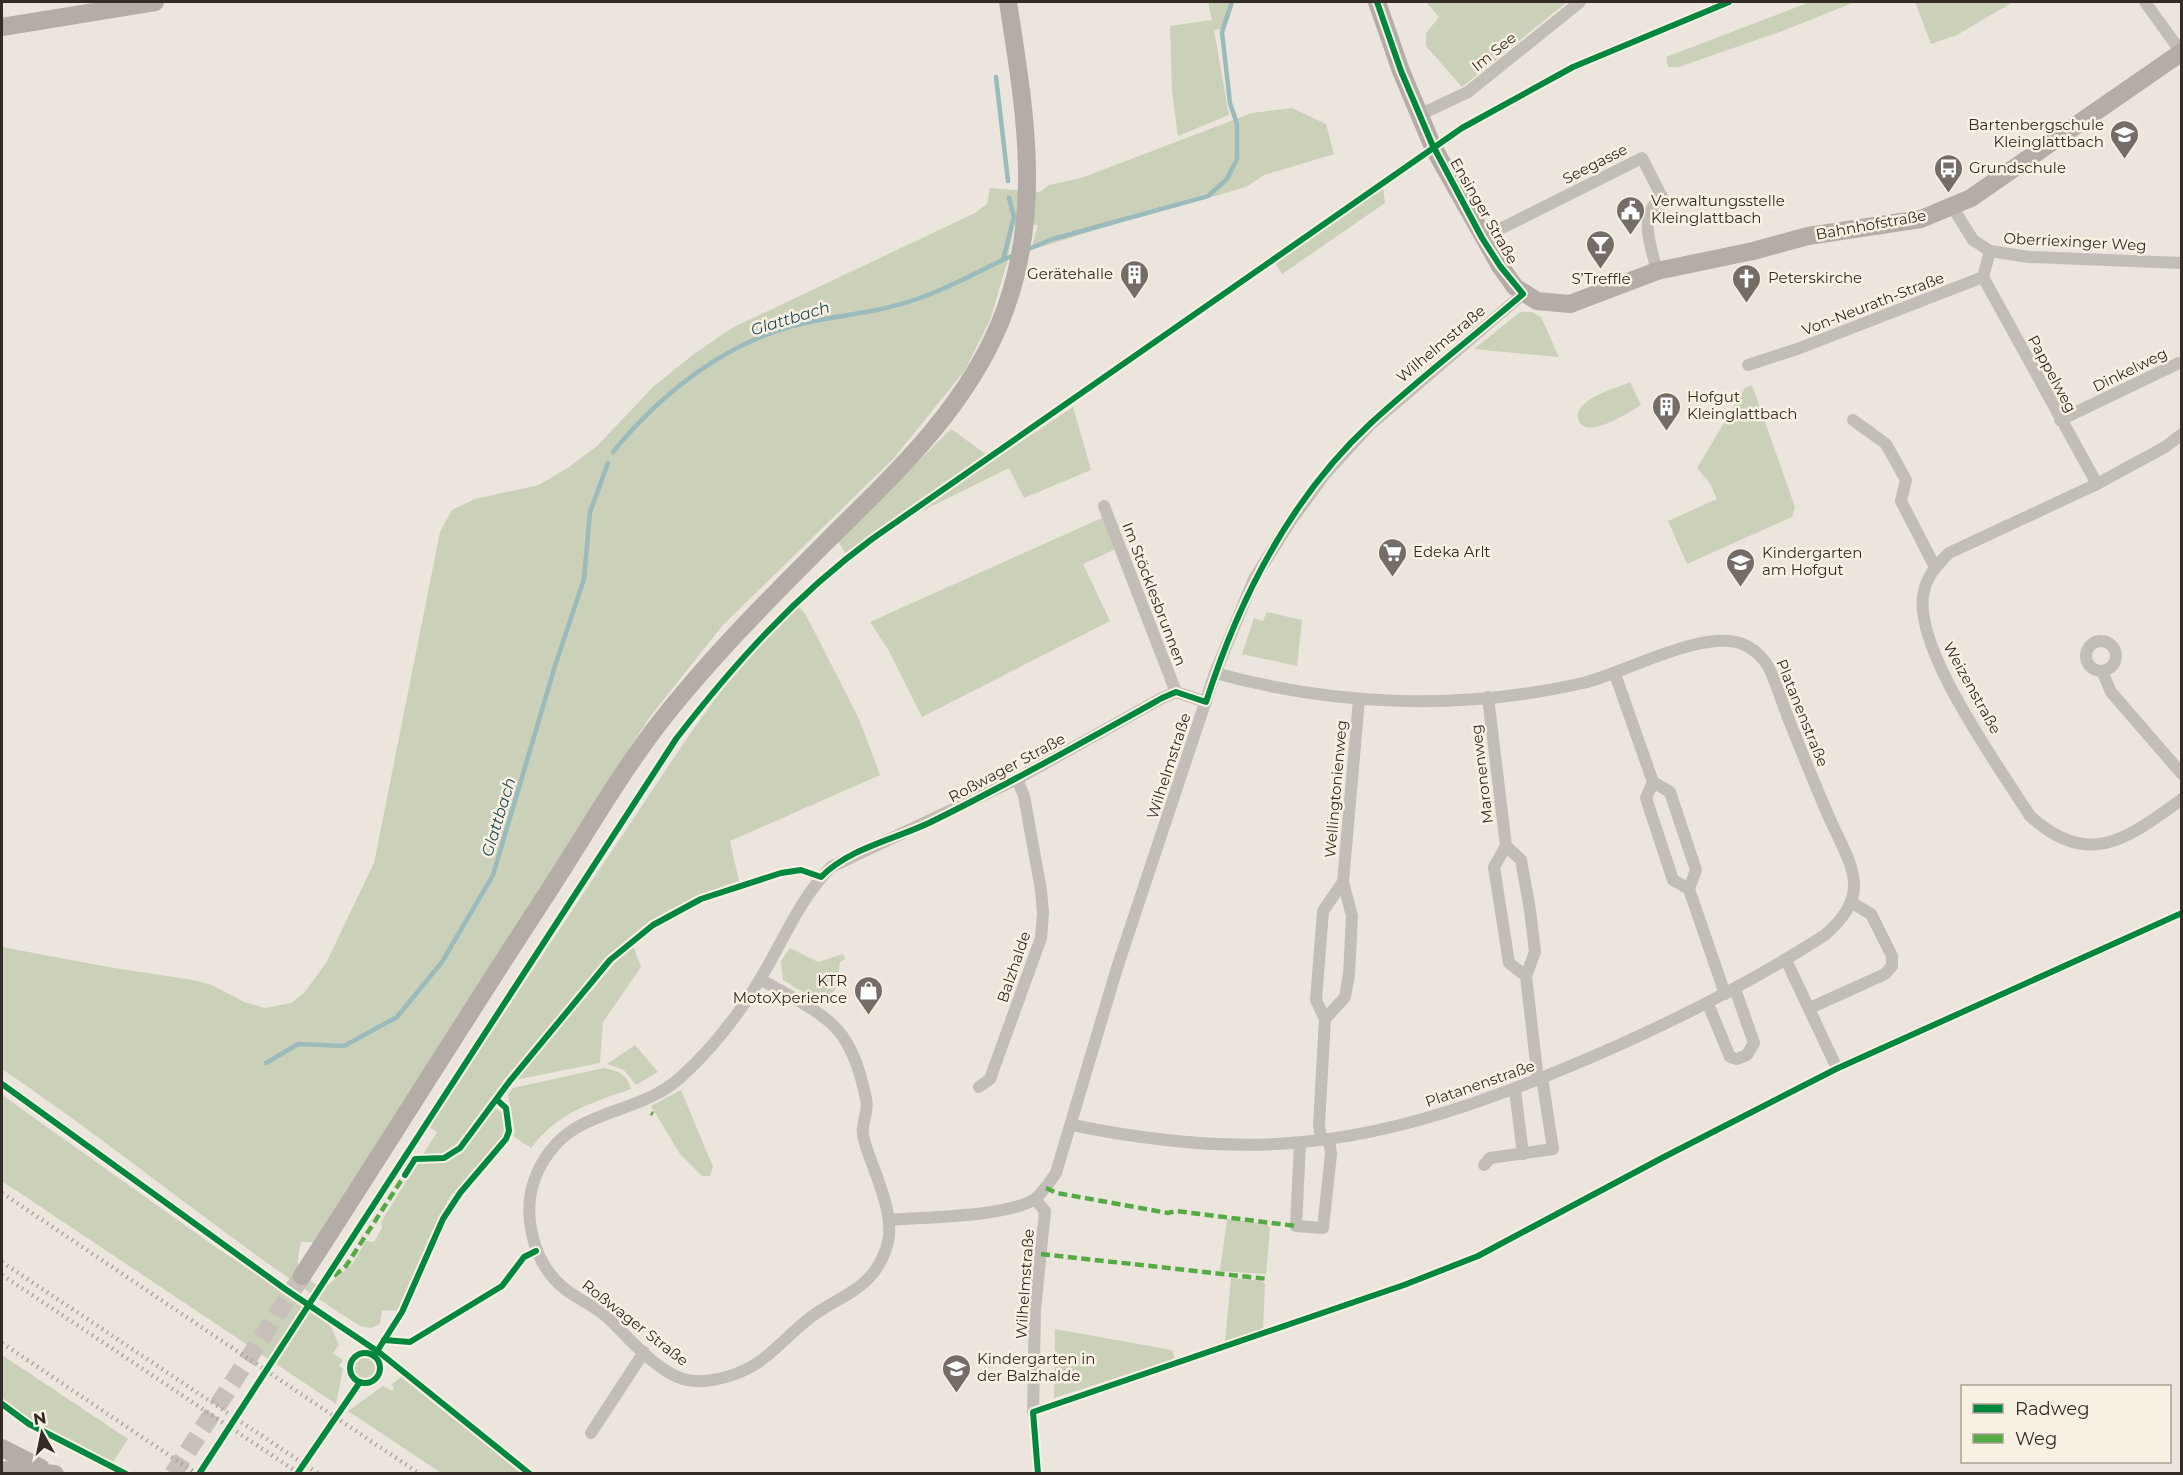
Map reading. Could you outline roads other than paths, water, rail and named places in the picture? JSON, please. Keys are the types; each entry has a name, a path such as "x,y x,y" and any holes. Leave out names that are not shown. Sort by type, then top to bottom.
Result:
{"main road":[{"path":"2,27 155,2"},
{"path":"302,1276 656,728 749,619 930,437 960,398 999,326 1021,253 1028,204 1028,158 1008,2"},
{"name":"Ensinger Straße","path":"1377,2 1419,115 1482,238 1500,266 1523,294"},
{"name":"Bahnhofstraße","path":"1523,294 1547,304 1570,304 1657,271 1808,236 1921,219 1953,207 1979,193 2181,52"},
{"path":"2,1448 52,1472"},
{"path":"2,1470 52,1472"}],"street":[{"name":"Im See","path":"1419,115 1468,92 1580,2"},
{"path":"2145,2 2181,52"},
{"name":"Seegasse","path":"1482,238 1642,158 1662,197 1654,203 1647,219 1647,230 1657,271"},
{"name":"Oberriexinger Weg","path":"1953,207 1973,240 1990,251 2029,257 2181,262"},
{"path":"1983,277 1990,251"},
{"name":"Von-Neurath-Straße","path":"1748,365 1800,348 1983,277"},
{"name":"Pappelweg","path":"1983,277 2097,484"},
{"name":"Wilhelmstraße","path":"889,1220 1004,1210 1035,1199 1056,1173 1117,968 1215,673 1254,579 1290,522 1325,474 1370,424 1523,294"},
{"name":"Dinkelweg","path":"2060,420 2179,363"},
{"path":"1853,420 1886,444 1906,480 1901,501 1935,567"},
{"name":"Weizenstraße","path":"2181,434 2165,447 2097,484 1949,553 1935,567 1923,592 1925,633 1938,663 2030,816 2048,831 2069,842 2100,845 2128,836 2181,799"},
{"name":"Im Stöcklesbrunnen","path":"1104,506 1176,692"},
{"name":"Platanenstraße","path":"1072,1125 1179,1142 1262,1144 1300,1143 1413,1123 1515,1090 1708,1004 1786,960 1840,923 1852,903 1856,880 1814,784 1769,669 1756,652 1737,642 1707,641 1615,674 1552,689 1488,697 1416,702 1297,692 1215,673"},
{"path":"2102,671 2111,692 2181,774"},
{"path":"1615,674 1653,782 1671,792 1696,870 1689,890"},
{"path":"1176,692 1206,702"},
{"name":"Roßwager Straße","path":"760,979 823,1016 837,1027 848,1042 867,1102 860,1129 889,1220 886,1249 865,1284 809,1319 768,1358 744,1373 708,1382 683,1379 644,1352 602,1312 563,1287 536,1251 530,1216 531,1196 537,1174 547,1155 572,1128 644,1101 677,1080 718,1040 760,979 811,892 831,867 1017,779 1176,692"},
{"name":"Maronenweg","path":"1488,697 1506,846 1494,867 1509,963 1526,976"},
{"name":"Wellingtonienweg","path":"1325,1020 1345,997 1349,974 1352,916 1343,882 1359,699"},
{"name":"Balzhalde","path":"979,1088 990,1079 1041,938 1043,913 1041,890 1024,796 1017,779"},
{"path":"1653,782 1646,798 1672,880 1689,890 1730,992 1754,1043 1748,1055 1737,1059 1730,1057 1708,1004"},
{"name":"Maronenweg","path":"1484,1165 1490,1158 1553,1149 1540,1079 1526,976 1535,952 1530,910 1521,860 1506,846"},
{"name":"Wellingtonienweg","path":"1300,1143 1296,1226 1323,1228 1331,1154 1319,1124 1325,1020 1316,1000 1323,911 1343,882"},
{"path":"1810,1008 1885,974 1892,966 1892,956 1871,914 1852,903"},
{"path":"1786,960 1834,1064"},
{"path":"1515,1090 1522,1155"},
{"name":"Wilhelmstraße","path":"1033,1412 1035,1310 1045,1211 1035,1199"},
{"path":"591,1433 644,1352"}],"waterway":[{"path":"1026,250 1053,239 1208,196 1227,179 1237,159 1237,124 1230,103 1222,32 1232,2"},
{"path":"996,77 1008,181"},
{"path":"1003,260 1014,217 1009,198"},
{"name":"Glattbach","path":"613,452 632,430 675,389 723,355 749,342 805,323 875,310 917,299 1016,254"},
{"name":"Glattbach","path":"266,1063 298,1044 344,1046 397,1017 442,962 493,875 555,666 584,579 590,512 608,463"}],"tunnel":[{"path":"173,1474 302,1276"}],"railway":[{"path":"2,1193 420,1474"},
{"path":"2,1262 319,1474"},
{"path":"2,1275 300,1474"},
{"path":"2,1343 197,1474"}],"place":[{"name":"Bartenbergschule Kleinglattbach","path":"2125,160"},
{"name":"Grundschule","path":"1948,194"},
{"name":"Verwaltungsstelle Kleinglattbach","path":"1630,236"},
{"name":"S’Treffle","path":"1601,270"},
{"name":"Gerätehalle","path":"1134,300"},
{"name":"Peterskirche","path":"1747,304"},
{"name":"Hofgut Kleinglattbach","path":"1666,432"},
{"name":"Edeka Arlt","path":"1392,578"},
{"name":"Kindergarten am Hofgut","path":"1741,588"},
{"name":"KTR MotoXperience","path":"868,1016"},
{"name":"Kindergarten in der Balzhalde","path":"956,1394"}]}
